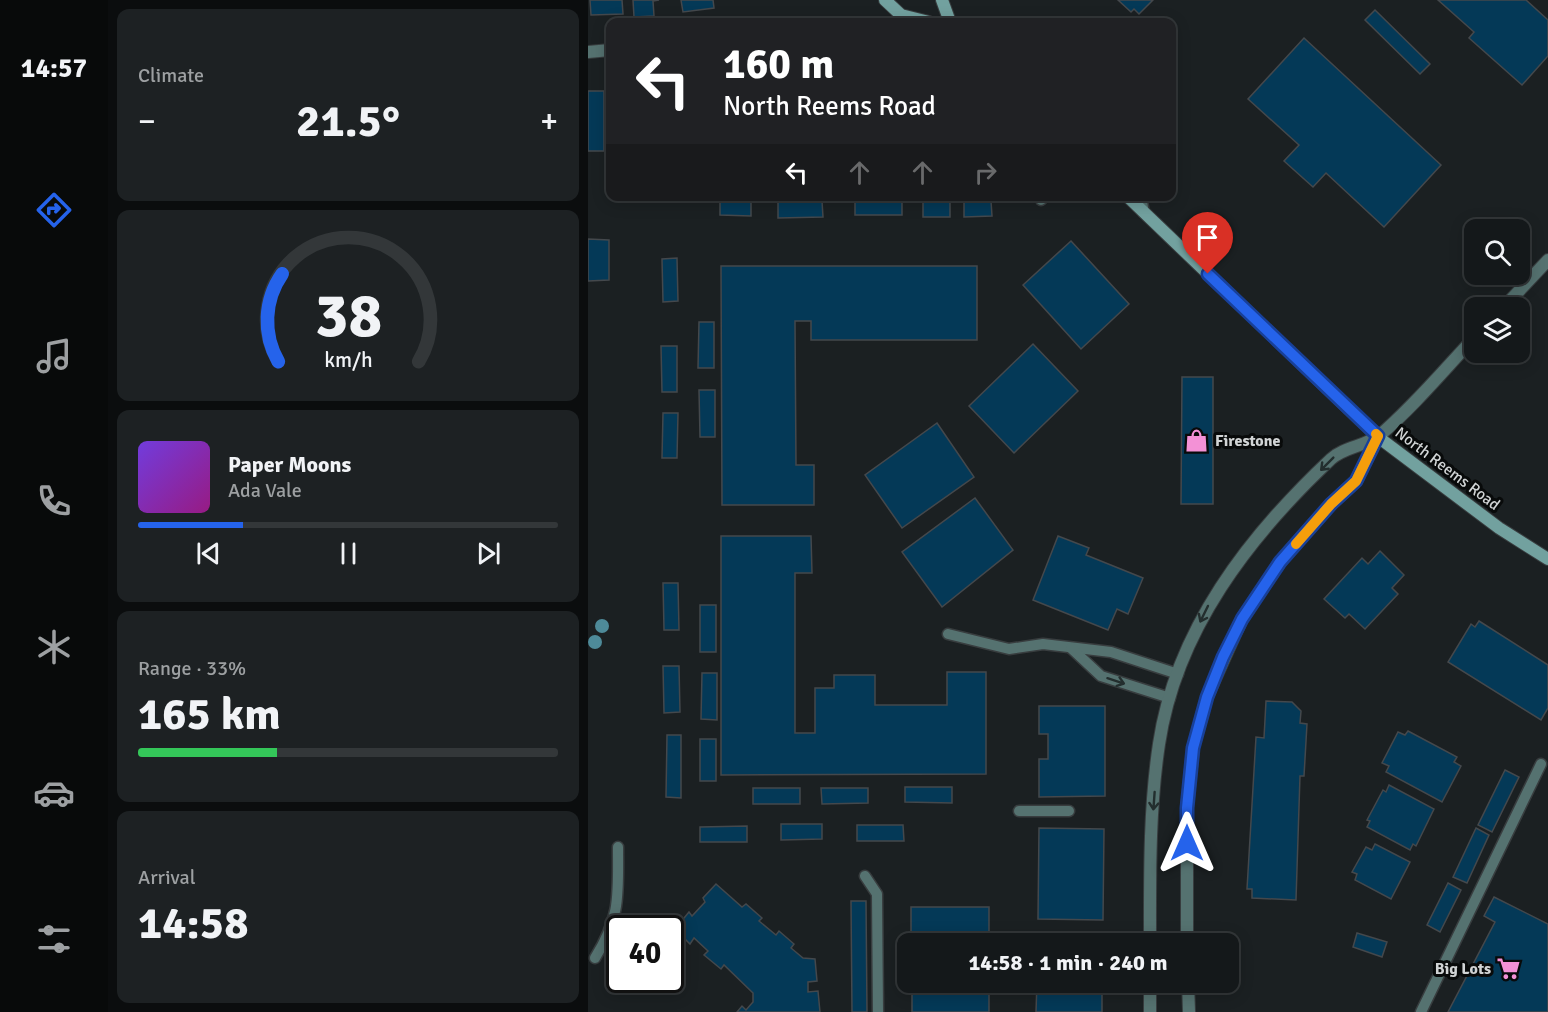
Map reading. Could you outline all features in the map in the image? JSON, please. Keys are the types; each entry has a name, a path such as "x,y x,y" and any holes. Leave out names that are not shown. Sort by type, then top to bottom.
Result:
{"main road":[{"path":"885,0 901,15 913,18"},
{"path":"942,0 949,18"},
{"name":"North Reems Road","path":"1132,201 1378,436 1499,528 1548,559"}],"street":[{"path":"588,52 606,50"},
{"path":"1513,297 1548,260"},
{"path":"1187,933 1187,808 1193,748 1207,697 1242,619 1280,562 1331,504 1356,481 1378,436 1464,348"},
{"path":"1150,933 1151,864 1159,744 1178,674 1206,609 1250,544 1334,457 1378,436"},
{"path":"1150,993 1150,1012"},
{"path":"1188,993 1189,1012"}],"lane":[{"path":"1142,201 1144,213"},
{"path":"948,634 1008,649 1043,644 1111,652 1178,674"},
{"path":"1071,648 1101,676 1170,698"},
{"path":"1420,1012 1542,765"},
{"path":"1019,811 1069,811"},
{"path":"595,957 607,938 616,915 618,847"},
{"path":"865,876 877,894 878,1012"}],"building":[{"path":"590,0 622,0 623,14 591,15"},
{"path":"633,0 659,0 653,1 654,16 634,17"},
{"path":"681,0 713,0 714,8 683,12"},
{"path":"1118,0 1153,0 1139,14 1134,9 1131,12"},
{"path":"1438,0 1526,0 1548,20 1548,56 1522,85 1469,38 1474,32"},
{"path":"1375,10 1430,64 1420,74 1365,20"},
{"path":"1304,38 1441,165 1384,227 1326,173 1313,187 1284,161 1299,145 1248,99"},
{"path":"588,91 604,91 604,151 588,151"},
{"path":"720,201 751,201 751,216 720,215"},
{"path":"822,201 823,217 778,218 778,202"},
{"path":"855,201 902,201 902,215 855,215"},
{"path":"923,201 950,201 950,217 923,217"},
{"path":"964,201 991,201 992,216 964,217"},
{"path":"588,239 609,240 609,280 588,281"},
{"path":"1071,241 1129,304 1081,349 1023,285"},
{"path":"677,258 678,301 663,302 662,259"},
{"path":"721,266 977,266 977,340 811,340 811,321 795,321 796,465 814,465 814,505 722,505"},
{"path":"699,322 714,322 714,368 698,368"},
{"path":"1033,344 1078,391 1014,453 969,406"},
{"path":"661,346 677,346 677,392 662,392"},
{"name":"Firestone","path":"1182,377 1213,377 1213,504 1181,504"},
{"path":"699,390 715,390 715,437 700,437"},
{"path":"663,413 678,413 677,458 662,458"},
{"path":"937,423 974,477 902,528 865,475"},
{"path":"975,498 1013,550 942,607 902,552"},
{"path":"721,536 811,536 812,573 795,573 795,733 815,733 815,688 834,688 834,675 875,675 875,705 947,705 947,672 986,672 986,774 721,775"},
{"path":"1058,536 1089,548 1086,555 1143,578 1128,614 1117,609 1108,630 1033,600"},
{"path":"1380,551 1404,575 1392,588 1398,594 1365,629 1349,614 1345,618 1324,599 1362,558 1368,564"},
{"path":"663,583 678,583 679,630 664,630"},
{"path":"700,605 716,605 716,652 700,652"},
{"path":"1479,621 1548,665 1548,708 1541,720 1448,662 1471,624 1475,627"},
{"path":"663,666 679,666 680,712 664,713"},
{"path":"702,673 717,673 717,720 701,719"},
{"path":"1266,701 1292,702 1301,711 1300,723 1307,724 1304,776 1300,776 1296,900 1252,898 1252,889 1247,889 1256,737 1264,738"},
{"path":"1039,706 1105,706 1105,796 1039,797 1039,759 1048,759 1048,734 1039,734"},
{"path":"1408,731 1457,757 1454,762 1461,766 1442,802 1386,772 1389,766 1382,763 1398,732 1405,735"},
{"path":"667,735 681,735 681,798 666,797"},
{"path":"700,739 716,739 716,781 700,781"},
{"path":"1505,770 1519,777 1492,832 1478,825"},
{"path":"1389,785 1434,809 1416,846 1413,844 1410,850 1367,827 1370,821 1367,820 1383,790 1386,792"},
{"path":"905,787 952,787 952,803 905,802"},
{"path":"753,788 800,788 800,804 753,804"},
{"path":"821,788 868,788 868,803 822,804"},
{"path":"781,824 822,824 822,839 781,840"},
{"path":"857,825 903,825 904,841 857,841"},
{"path":"747,826 747,842 700,842 700,827"},
{"path":"1039,828 1104,829 1103,920 1038,919"},
{"path":"1476,828 1489,835 1467,883 1453,877"},
{"path":"1375,844 1410,862 1391,899 1355,880 1357,874 1352,872 1366,847 1372,850"},
{"path":"1448,883 1461,890 1440,932 1427,925"},
{"path":"716,884 742,907 746,904 762,918 759,921 776,935 779,931 794,944 791,948 803,958 815,959 817,981 808,982 808,992 818,991 820,1012 737,1012 742,1006 746,1010 753,1002 753,993 724,965 721,969 704,955 708,951 694,938 690,944 684,938 684,918 689,912 692,916 705,902 703,898"},
{"name":"Big Lots","path":"1494,897 1548,924 1548,1012 1448,1012 1495,922 1484,916"},
{"path":"851,901 866,901 867,1012 852,1012"},
{"path":"911,907 989,907 989,933 911,933"},
{"path":"1357,933 1387,942 1382,957 1353,947"},
{"path":"912,993 989,993 989,1012 912,1012"},
{"path":"1037,993 1102,993 1102,1012 1036,1012"}],"slow traffic":[{"path":"1296,544 1331,504 1356,481 1378,436 1376,434"}],"place":[{"name":"Firestone","path":"1197,440"},
{"name":"Big Lots","path":"1509,968"}],"route":[{"path":"1187,843 1187,808 1193,748 1207,697 1223,657 1242,619 1280,562 1331,504 1356,481 1378,436 1208,274"}]}
